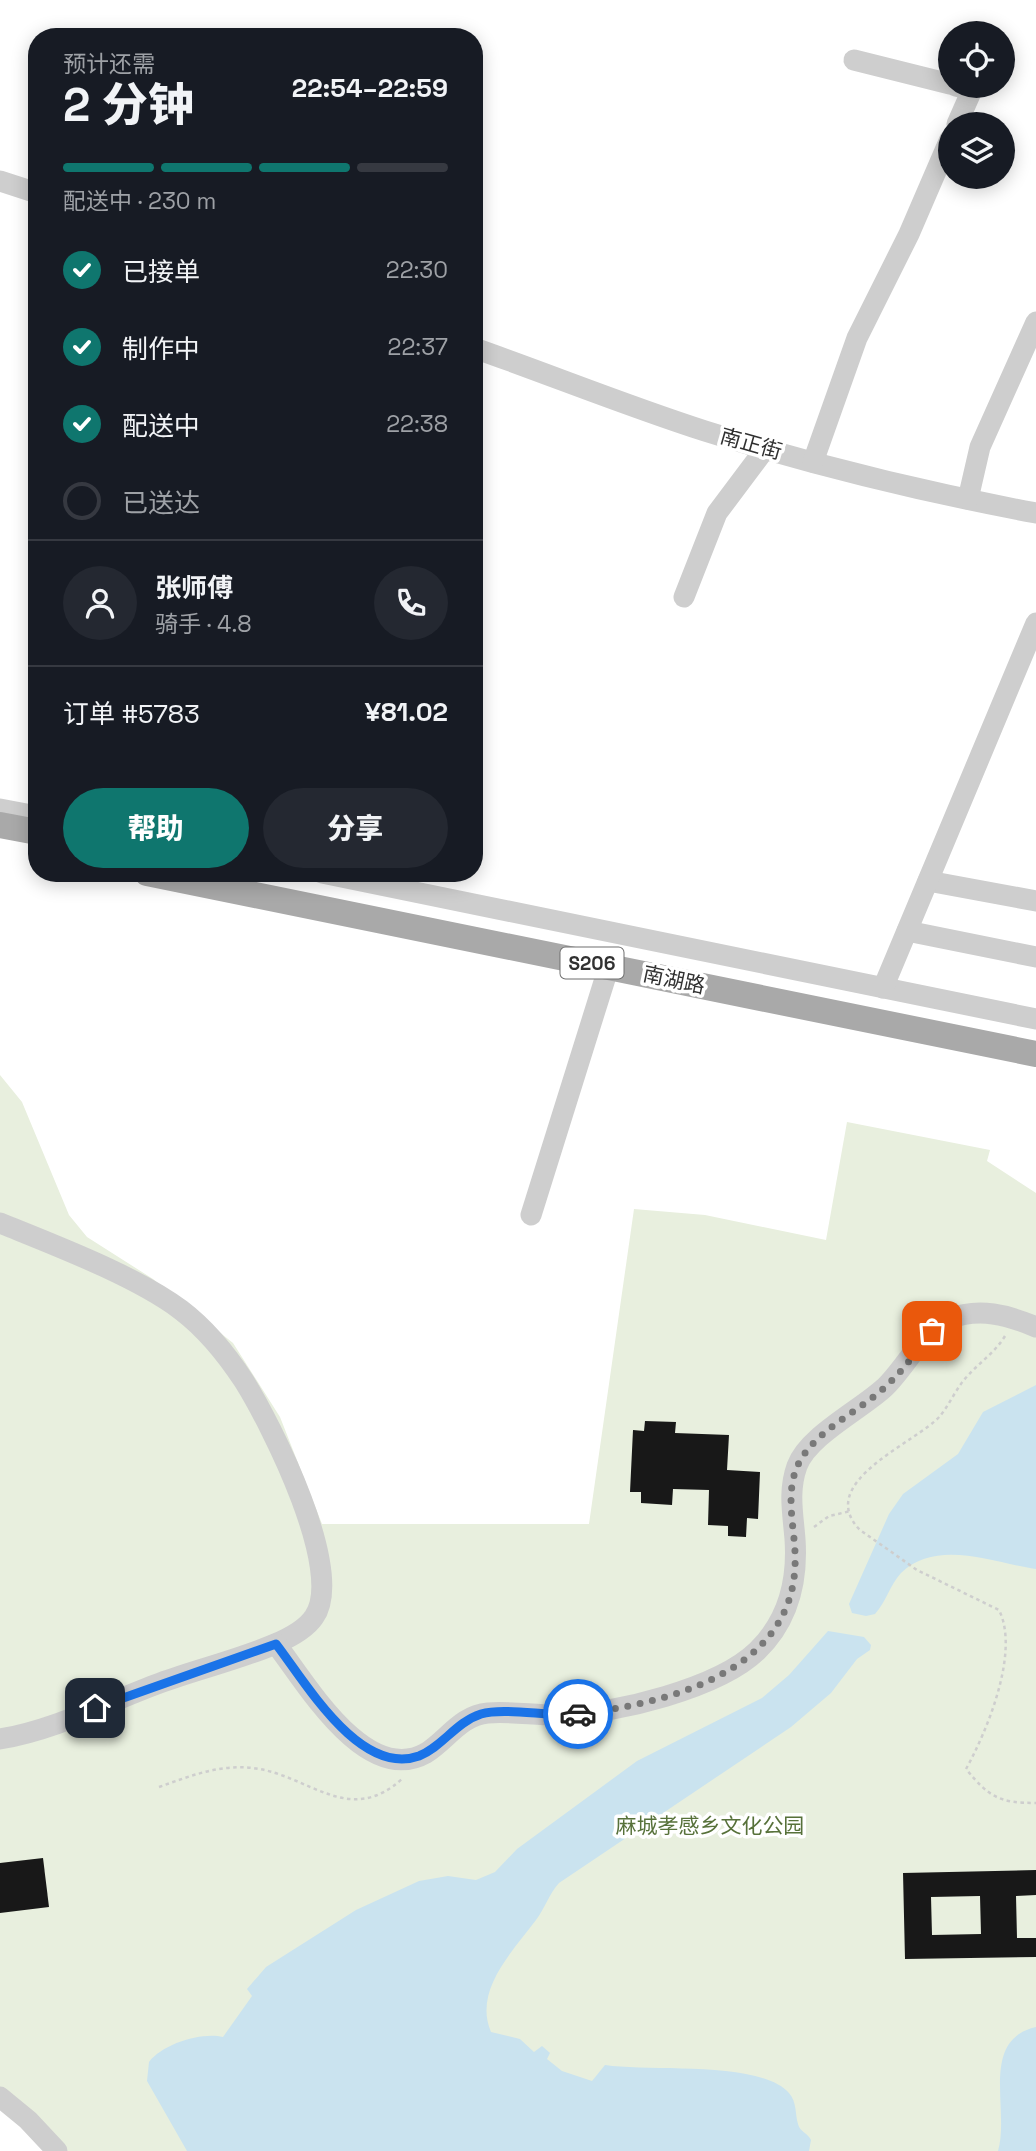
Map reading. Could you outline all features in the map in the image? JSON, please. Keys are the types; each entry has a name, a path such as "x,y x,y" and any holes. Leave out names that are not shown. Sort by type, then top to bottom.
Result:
{"main road":[{"path":"0,825 28,830"},
{"path":"0,844 28,849"},
{"name":"南湖路","path":"192,882 1036,1054"},
{"name":"南湖路","path":"284,882 1036,1035"}],"street":[{"path":"854,60 938,81"},
{"path":"813,462 857,338 909,234 938,167"},
{"path":"0,181 28,190"},
{"path":"968,499 980,447 1036,322"},
{"name":"南正街","path":"483,351 703,430 765,449 1036,513"},
{"path":"684,597 717,513 765,449"},
{"path":"883,988 1036,623"},
{"path":"0,809 28,814"},
{"path":"928,881 1036,901"},
{"path":"366,882 1036,1019"},
{"path":"907,931 1036,957"},
{"path":"531,1215 609,966"},
{"path":"0,1223 167,1300 214,1341 243,1380 268,1426 313,1527 323,1575 323,1598 313,1618 276,1644 162,1682 28,1733 0,1739"},
{"path":"276,1644 314,1694 360,1746 377,1756 394,1759 427,1752 461,1724 482,1714 564,1715 600,1712 659,1697 731,1671 758,1650 786,1611 795,1567 792,1487 797,1465 811,1445 884,1388 932,1331 944,1321 976,1314 1000,1314 1036,1327"},
{"path":"0,2097 28,2120 57,2151"}],"path":[{"path":"1016,1318 998,1348 964,1379 939,1417 862,1475 853,1490 851,1511 860,1530 917,1570 999,1610 1005,1622 1007,1639 992,1711 966,1769 983,1790 994,1797 1010,1803 1036,1803"},
{"path":"794,1533 805,1531 829,1516 851,1511"},
{"path":"159,1787 198,1773 223,1768 252,1768 269,1771 347,1800 362,1801 380,1796 401,1781 427,1752"}],"green space":[{"name":"麻城孝感乡文化公园","path":"0,1075 22,1102 69,1215 87,1237 153,1279 233,1343 280,1417 322,1524 589,1524 634,1209 705,1215 826,1240 847,1122 990,1150 987,1161 1036,1193 1036,2151 46,2151 0,2105"}],"water":[{"path":"1036,1385 1036,1569 984,1558 948,1555 931,1557 915,1563 901,1573 875,1614 866,1616 852,1613 849,1604 889,1514 903,1494 958,1454 983,1412"},
{"path":"828,1631 864,1637 871,1645 870,1650 857,1659 831,1693 791,1727 559,1883 498,1972 487,2001 491,2032 520,2039 534,2052 542,2046 550,2053 547,2059 562,2071 592,2081 605,2065 730,2071 775,2083 792,2097 799,2127 811,2140 809,2151 187,2151 147,2081 149,2062 155,2056 183,2041 204,2036 223,2037 252,1996 247,1989 266,1967 356,1910 419,1881 448,1876 476,1880 495,1872 517,1849 637,1761 762,1698 789,1675"},
{"path":"1036,2027 1036,2151 998,2151 1001,2134 1002,2061 1008,2046 1018,2034"}],"building":[{"path":"645,1421 676,1422 675,1433 729,1435 727,1470 760,1472 758,1519 747,1518 746,1537 728,1536 728,1526 708,1525 709,1490 673,1489 672,1505 641,1503 641,1492 630,1492 633,1430 644,1431"},
{"path":"43,1858 49,1907 0,1913 0,1863"},
{"path":"1036,1870 1036,1895 1016,1896 1017,1938 1036,1938 1036,1957 905,1959 903,1873","holes":["980,1896 981,1934 932,1935 931,1897"]}],"way so far":[{"path":"578,1714 629,1706 716,1678 745,1662 758,1650 786,1611 793,1582 795,1538 791,1507 792,1487 797,1465 803,1454 884,1388 932,1331"}],"route":[{"path":"95,1708 162,1682 276,1644 314,1694 360,1746 377,1756 406,1759 427,1752 461,1724 482,1714 578,1714"}]}
